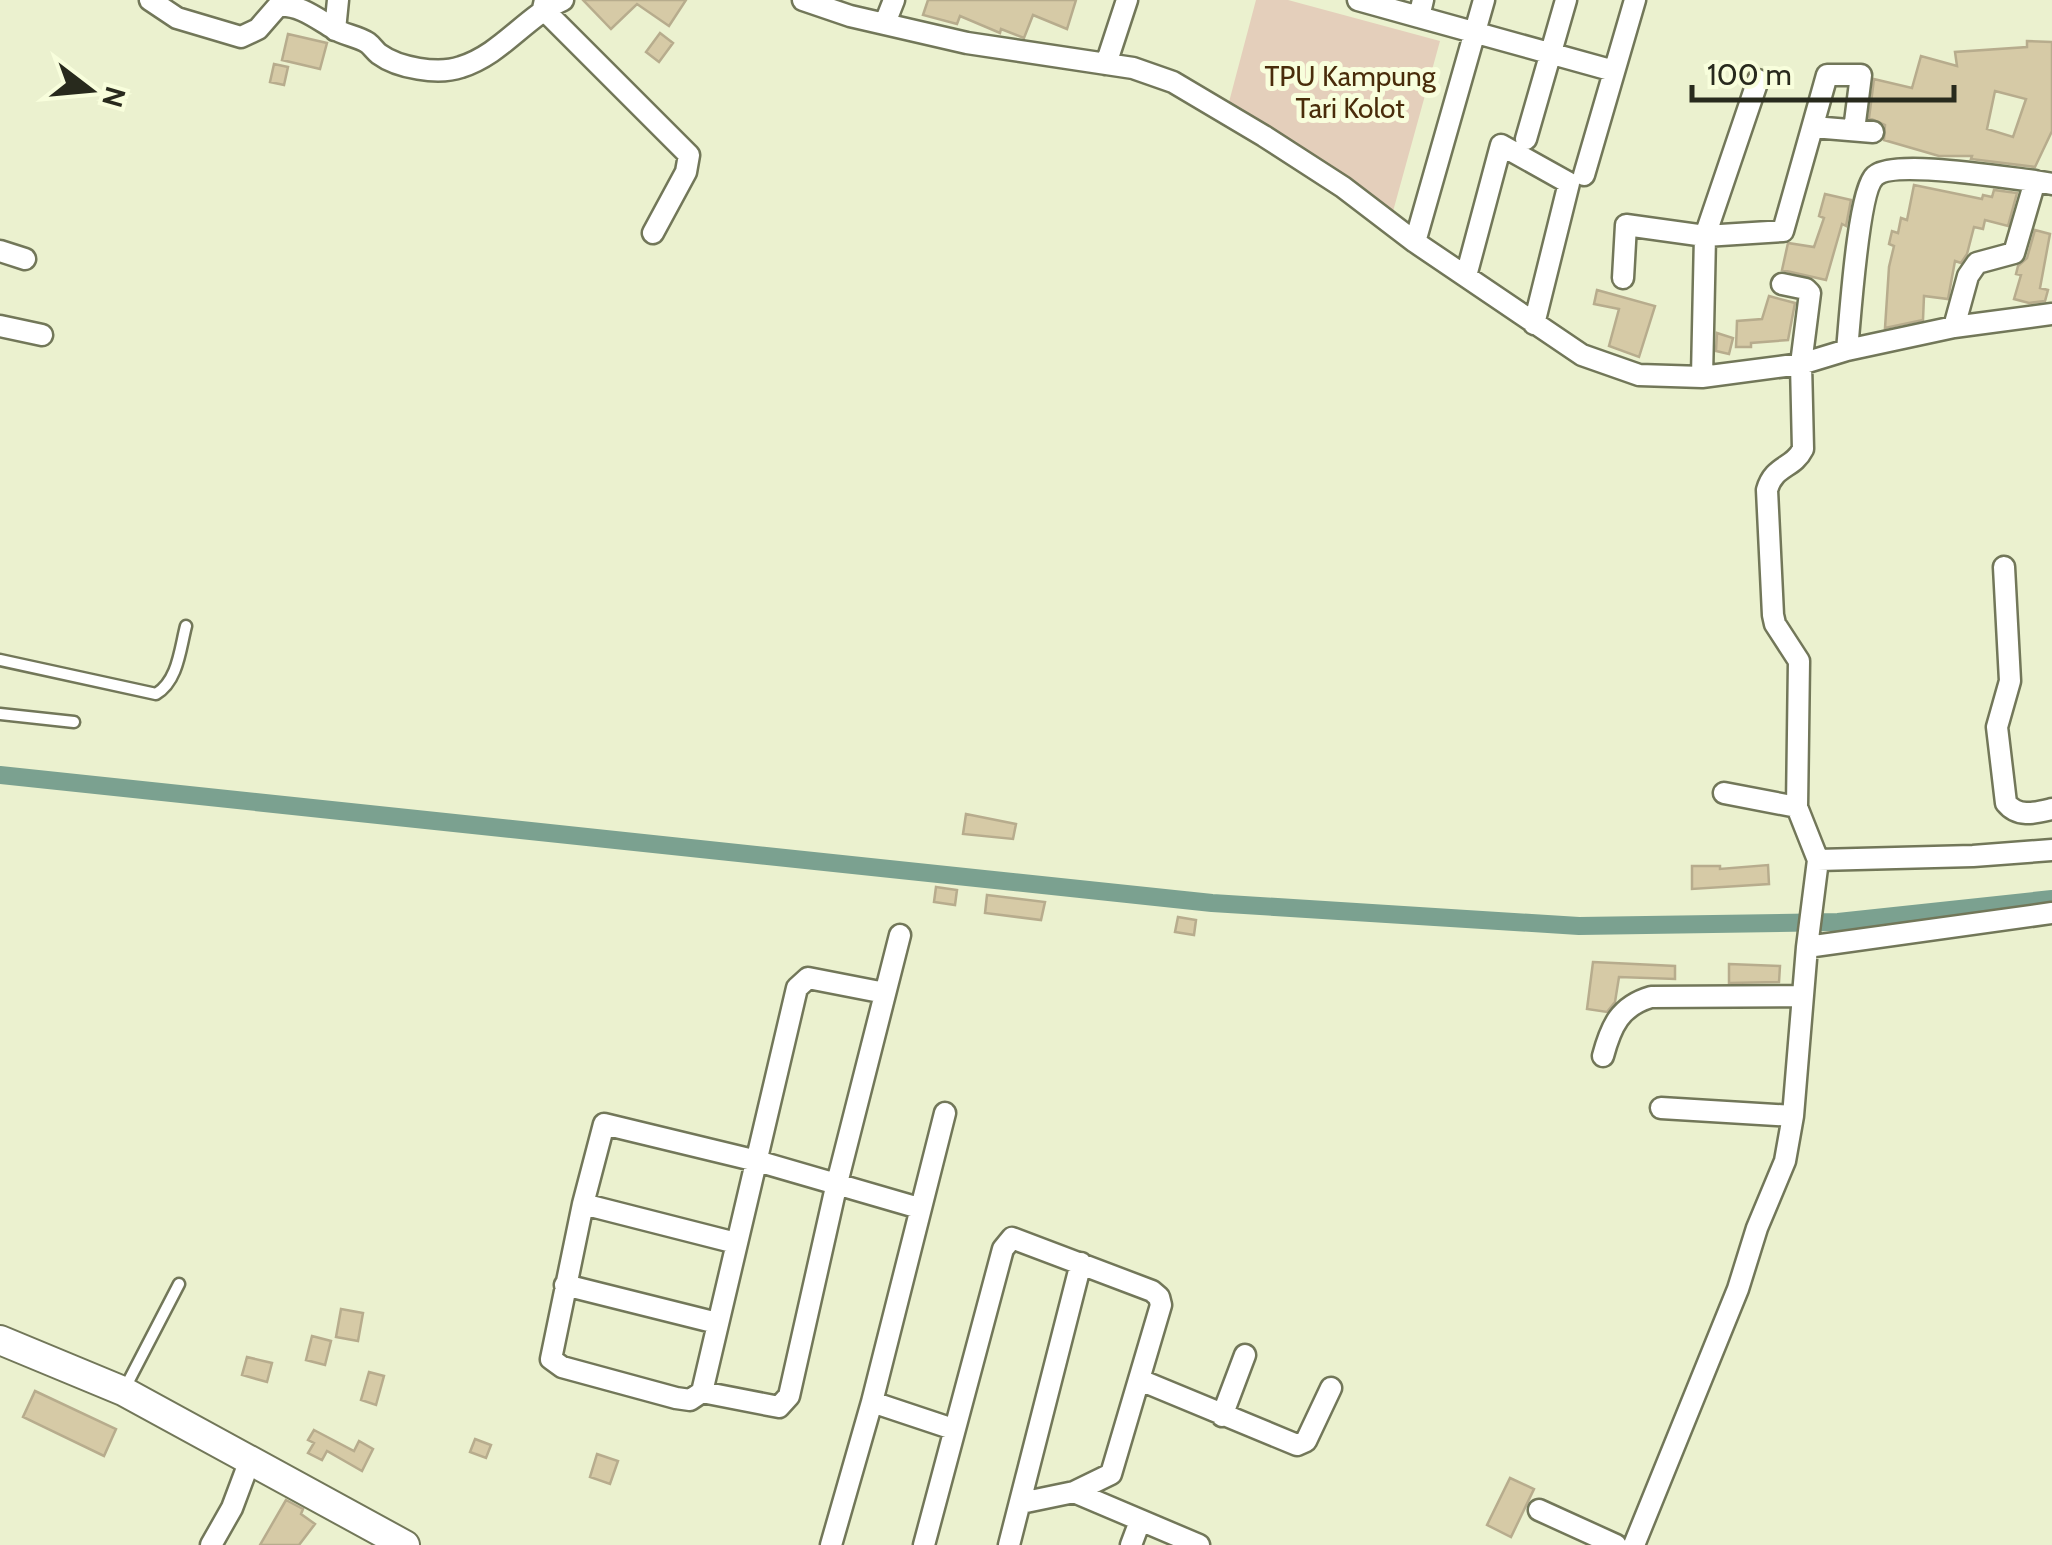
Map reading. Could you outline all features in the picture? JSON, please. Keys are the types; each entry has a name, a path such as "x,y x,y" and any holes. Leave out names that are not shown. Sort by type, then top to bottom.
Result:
{"street":[{"path":"150,0 178,18 234,36 258,29 281,4 316,16 335,30 368,43 388,59 414,67 450,70 482,58 512,38 550,3 689,155 686,172 653,233"},
{"path":"335,30 338,0"},
{"path":"803,0 850,16 995,49 1155,75 1199,96 1343,188 1582,355 1633,374 1702,377 1802,364 1954,327 2052,314"},
{"path":"885,23 894,0"},
{"path":"1106,64 1126,0"},
{"path":"1358,0 1421,9 1475,33 1614,71"},
{"path":"1416,242 1484,0"},
{"path":"1526,139 1566,0"},
{"path":"1584,175 1636,0"},
{"path":"1623,278 1626,225 1705,236 1784,231 1827,75 1862,75 1864,131 1813,127"},
{"path":"1702,377 1705,236 1758,80"},
{"path":"1466,276 1501,145 1569,183 1534,324"},
{"path":"1847,350 1862,212 1875,175 1888,169 1920,168 2044,182 2014,253 1977,263 1968,276 1954,327"},
{"path":"0,251 26,259"},
{"path":"1634,1545 1785,1161 1792,1116 1817,870 1797,807 1799,661 1773,615 1767,490 1774,474 1799,457 1803,448 1802,364 1810,292 1782,284"},
{"path":"0,326 42,335"},
{"path":"2004,568 2010,681 1997,727 2006,803 2025,814 2052,809"},
{"path":"1724,793 1797,807"},
{"path":"1817,870 2052,850"},
{"path":"1808,942 2052,913"},
{"path":"702,1392 779,1408 789,1396 836,1186 900,935"},
{"path":"885,992 808,978 797,988 757,1161 717,1323 702,1392 695,1399 686,1400 558,1366 550,1356 583,1204 602,1128 607,1123 757,1161 919,1208"},
{"path":"1602,1056 1618,1015 1650,997 1802,996"},
{"path":"1660,1108 1792,1116"},
{"path":"832,1545 945,1113"},
{"path":"583,1204 736,1243"},
{"path":"924,1545 1005,1244 1012,1238 1152,1291 1159,1297 1160,1305 1111,1474 1074,1492 1021,1503"},
{"path":"1010,1545 1081,1263"},
{"path":"565,1285 717,1323"},
{"path":"0,1340 124,1390 404,1545"},
{"path":"1222,1416 1246,1355"},
{"path":"1140,1380 1292,1444 1306,1441 1331,1388"},
{"path":"872,1402 953,1428"},
{"path":"211,1545 232,1508 250,1460"},
{"path":"1074,1492 1199,1545"},
{"path":"1540,1510 1616,1545"},
{"path":"1131,1545 1140,1521"}],"lane":[{"path":"0,660 156,694 166,688 173,676 186,626"},
{"path":"0,714 74,722"},
{"path":"124,1390 179,1284"}],"green space":[{"name":"TPU Kampung Tari Kolot","path":"1256,0 1288,0 1440,41 1392,215 1305,151 1229,102"}],"building":[{"path":"583,0 686,0 669,26 637,4 611,29"},
{"path":"928,0 1076,0 1067,29 1033,15 1024,38 1001,29 1000,33 960,16 957,24 923,15"},
{"path":"660,33 673,43 659,62 646,52"},
{"path":"288,34 327,43 320,69 282,60"},
{"path":"2027,41 2052,42 2052,131 2035,167 1971,159 1972,156 1939,156 1884,140 1885,125 1869,118 1874,79 1912,88 1921,56 1957,66 1955,52 2027,47","holes":["1995,91 2026,99 2013,137 1987,129"]},
{"path":"274,64 288,67 284,85 270,82"},
{"path":"1914,185 1982,199 1983,195 1992,197 1994,190 2017,193 2008,226 1985,220 1983,229 1974,227 1967,254 1961,263 1955,261 1948,299 1924,296 1923,320 1885,328 1894,246 1889,244 1892,231 1898,233 1901,218 1907,220"},
{"path":"1825,194 1851,200 1826,280 1782,270 1788,243 1814,247 1824,218 1819,216"},
{"path":"2035,230 2050,234 2040,288 2048,290 2045,301 2029,303 2014,299 2021,275 2016,274 2027,258"},
{"path":"1597,290 1655,306 1639,357 1609,346 1619,309 1594,304"},
{"path":"1769,296 1795,303 1788,340 1736,347 1737,321 1762,319"},
{"path":"1717,333 1733,338 1729,354 1716,351"},
{"path":"966,814 1016,824 1013,839 963,834"},
{"path":"1768,865 1769,884 1692,889 1692,866 1720,869"},
{"path":"936,887 957,890 955,905 934,902"},
{"path":"987,895 1045,902 1041,920 985,913"},
{"path":"1178,917 1196,920 1194,935 1175,932"},
{"path":"1593,962 1675,966 1675,979 1619,977 1615,1002 1607,1012 1587,1009"},
{"path":"1729,964 1780,966 1779,982 1729,983"},
{"path":"341,1309 363,1313 358,1341 336,1337"},
{"path":"312,1336 331,1341 325,1365 306,1360"},
{"path":"247,1357 272,1363 267,1382 242,1375"},
{"path":"369,1372 384,1376 376,1405 361,1400"},
{"path":"35,1391 116,1429 104,1456 23,1417"},
{"path":"314,1430 354,1451 359,1441 373,1449 362,1471 327,1451 322,1460 308,1453 314,1443 308,1440"},
{"path":"475,1439 491,1445 486,1458 470,1452"},
{"path":"597,1454 618,1461 610,1484 590,1477"},
{"path":"1510,1478 1534,1489 1511,1537 1487,1525"},
{"path":"286,1500 303,1509 301,1514 315,1524 299,1545 260,1545"}],"waterway":[{"path":"0,775 1212,903 1579,926 1838,922 2052,899"}]}
